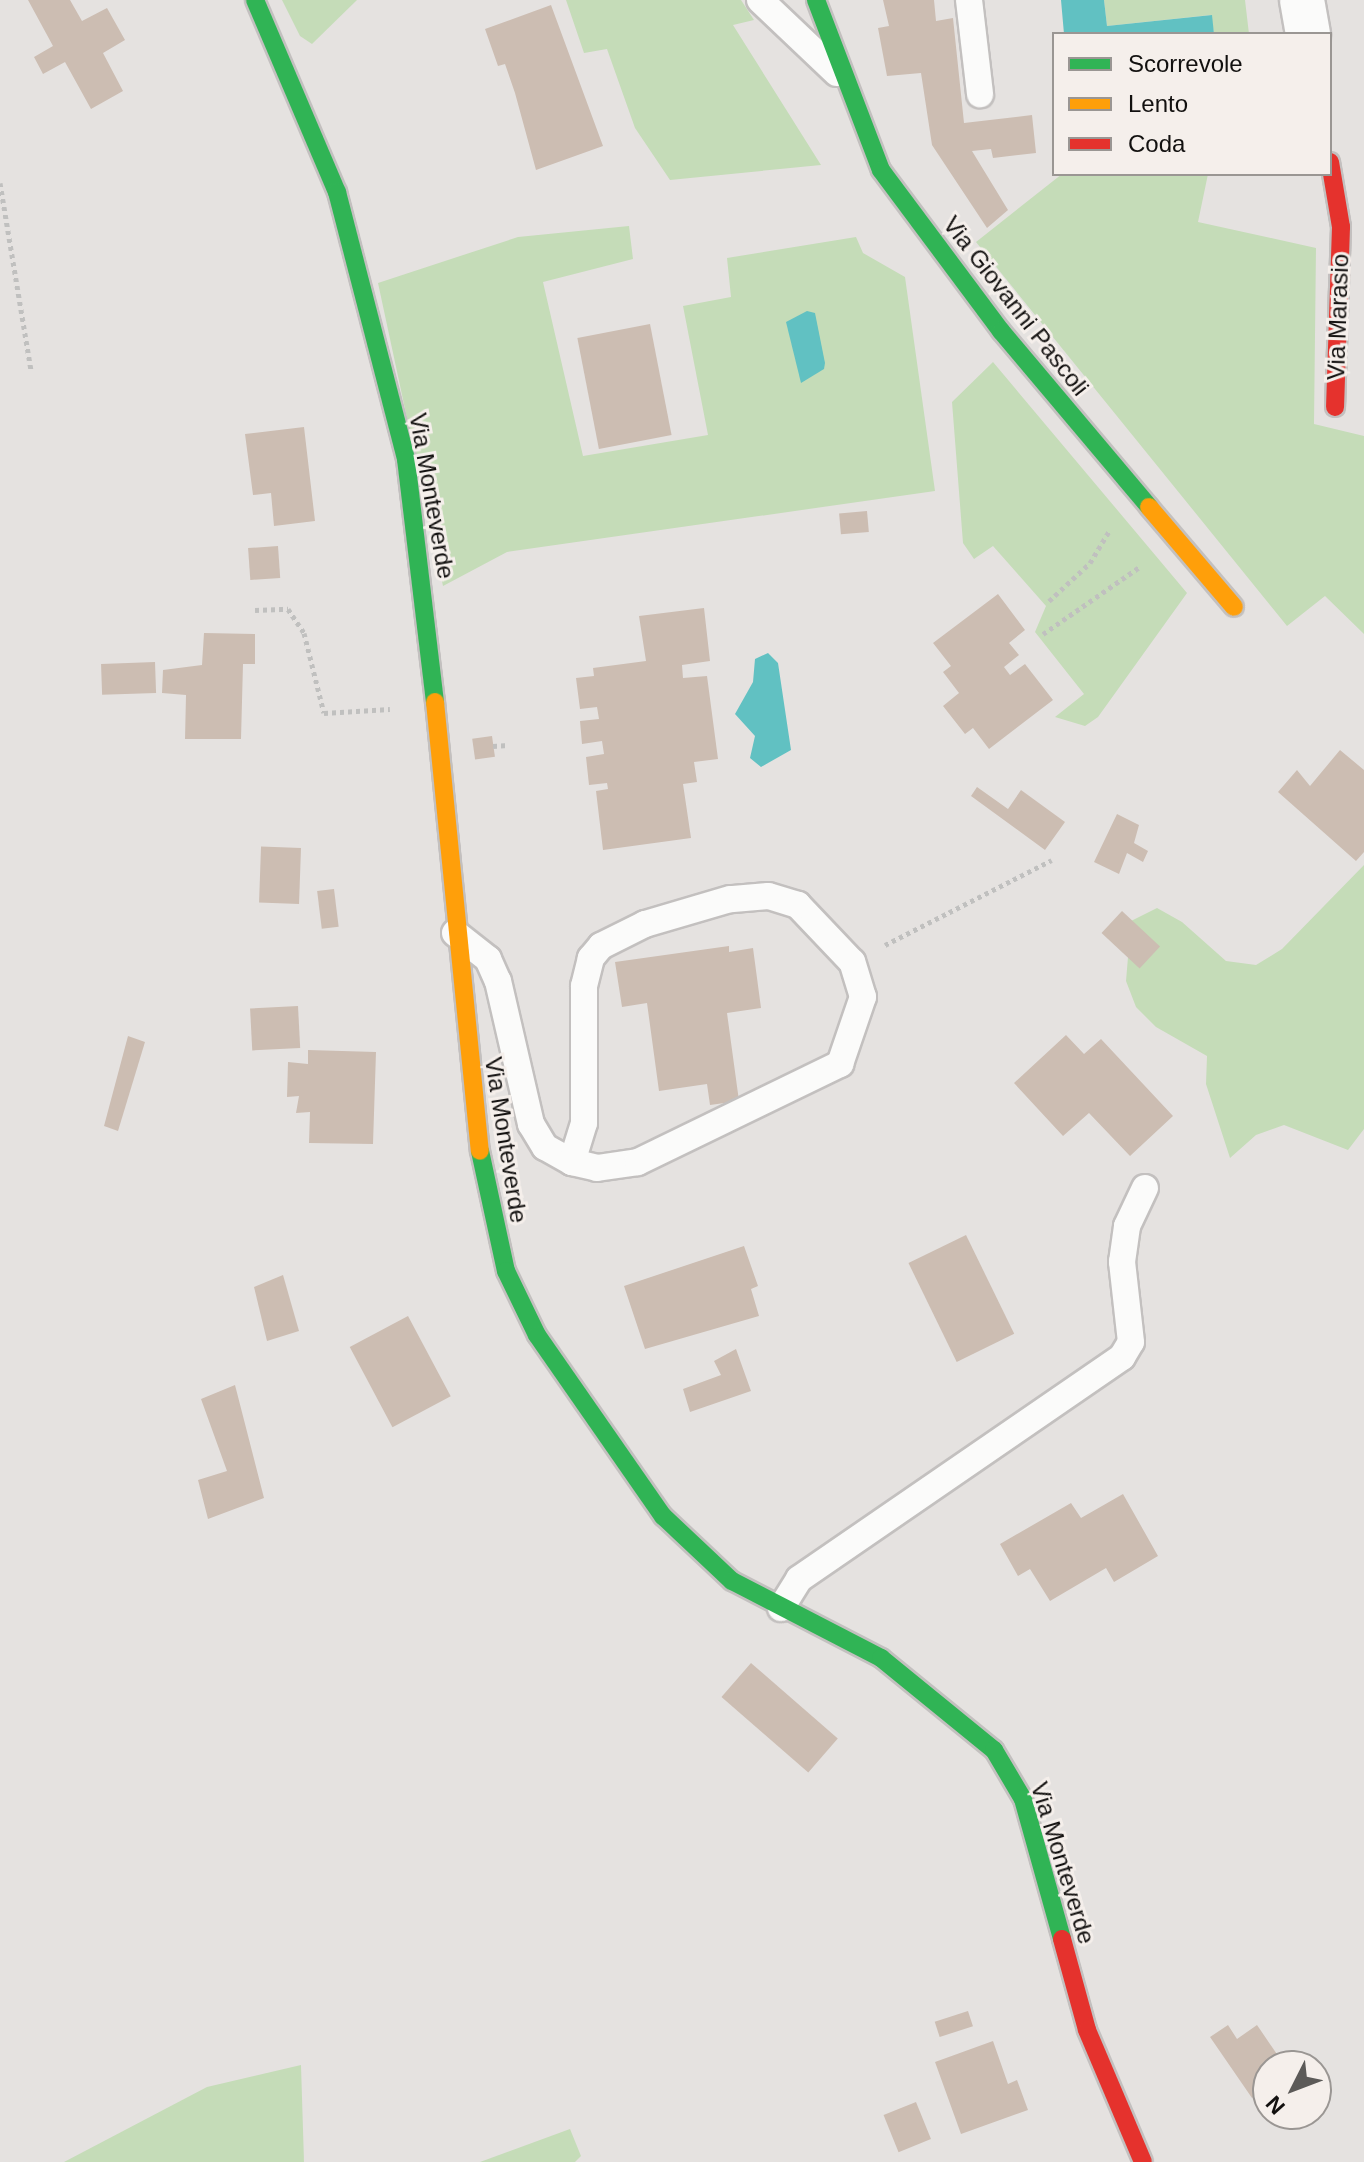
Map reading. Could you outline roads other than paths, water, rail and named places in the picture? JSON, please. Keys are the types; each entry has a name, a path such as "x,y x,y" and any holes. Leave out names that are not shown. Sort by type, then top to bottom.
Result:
{"street":[{"name":"Via Monteverde","path":"255,0 337,192 406,459 442,760 455,933 487,1199 506,1271 537,1335 663,1516 732,1581 881,1658 940,1700 994,1750 1023,1799 1087,2030 1143,2162"},
{"name":"Via Giovanni Pascoli","path":"816,0 843,78 881,170 1001,331 1234,607"},
{"path":"1302,0 1308,32"},
{"name":"Via Marasio","path":"1332,168 1352,233 1335,407"}],"lane":[{"path":"760,0 843,78"},
{"path":"969,0 980,94"},
{"path":"455,933 488,959 498,981 531,1124 545,1147 572,1162 597,1168 638,1162 840,1064 863,997 852,962 798,905 768,896 730,899 645,924 601,946 591,958 584,986 584,1123 572,1162"},
{"path":"781,1608 799,1579 1122,1357 1131,1342 1124,1250 1127,1226 1145,1188"}],"water":[{"path":"1061,0 1104,0 1107,26 1212,15 1214,32 1064,32"},
{"path":"807,311 815,313 825,363 824,369 801,383 786,322"},
{"path":"768,653 778,663 791,750 761,767 750,758 755,736 735,714 753,682 755,659"}]}
